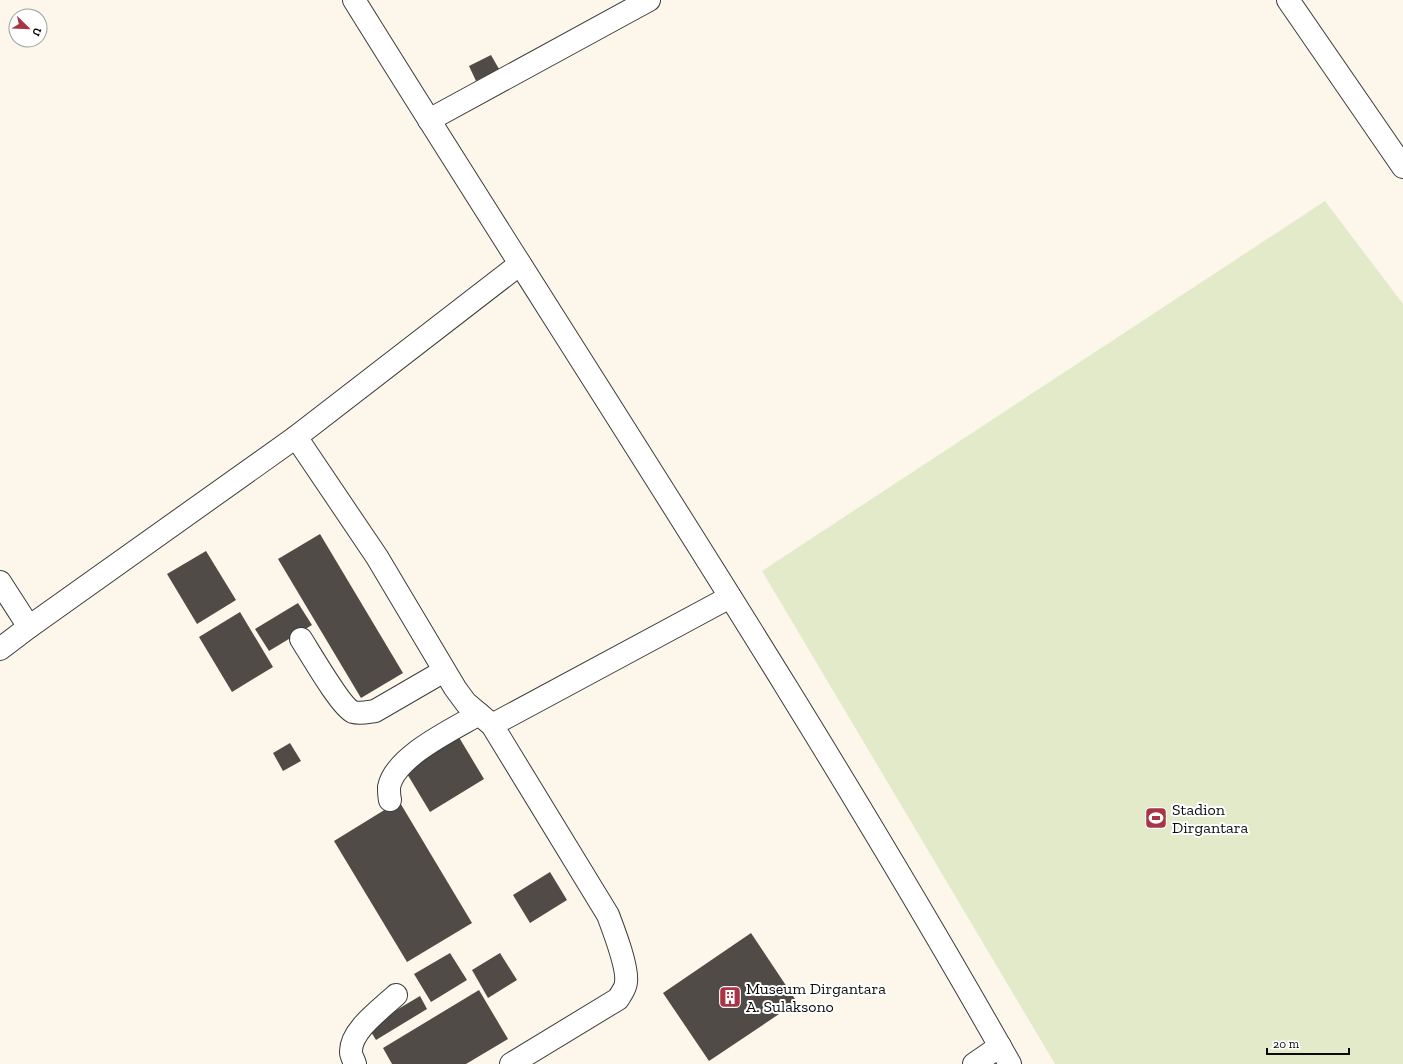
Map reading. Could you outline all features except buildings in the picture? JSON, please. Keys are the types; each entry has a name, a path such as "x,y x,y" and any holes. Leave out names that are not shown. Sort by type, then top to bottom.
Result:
{"street":[{"path":"354,0 870,822 1005,1055 974,1064"},
{"path":"429,120 649,0"},
{"path":"1288,0 1403,167"},
{"path":"0,649 296,437 520,264"},
{"path":"296,437 377,557 444,671 466,703 486,720 608,915 626,973 626,983 618,999 511,1064"},
{"path":"0,582 29,627"},
{"path":"390,800 389,787 399,768 411,756 429,744 486,720 730,597"},
{"path":"301,639 338,696 352,712 363,713 375,711 444,671"},
{"path":"355,1064 351,1053 352,1042 357,1032 396,995"}],"green space":[{"name":"Stadion Dirgantara","path":"1325,201 1403,304 1403,1064 1055,1064 762,571"}],"place":[{"name":"Stadion Dirgantara","path":"1156,818"},
{"name":"Museum Dirgantara A. Sulaksono","path":"730,997"}]}
